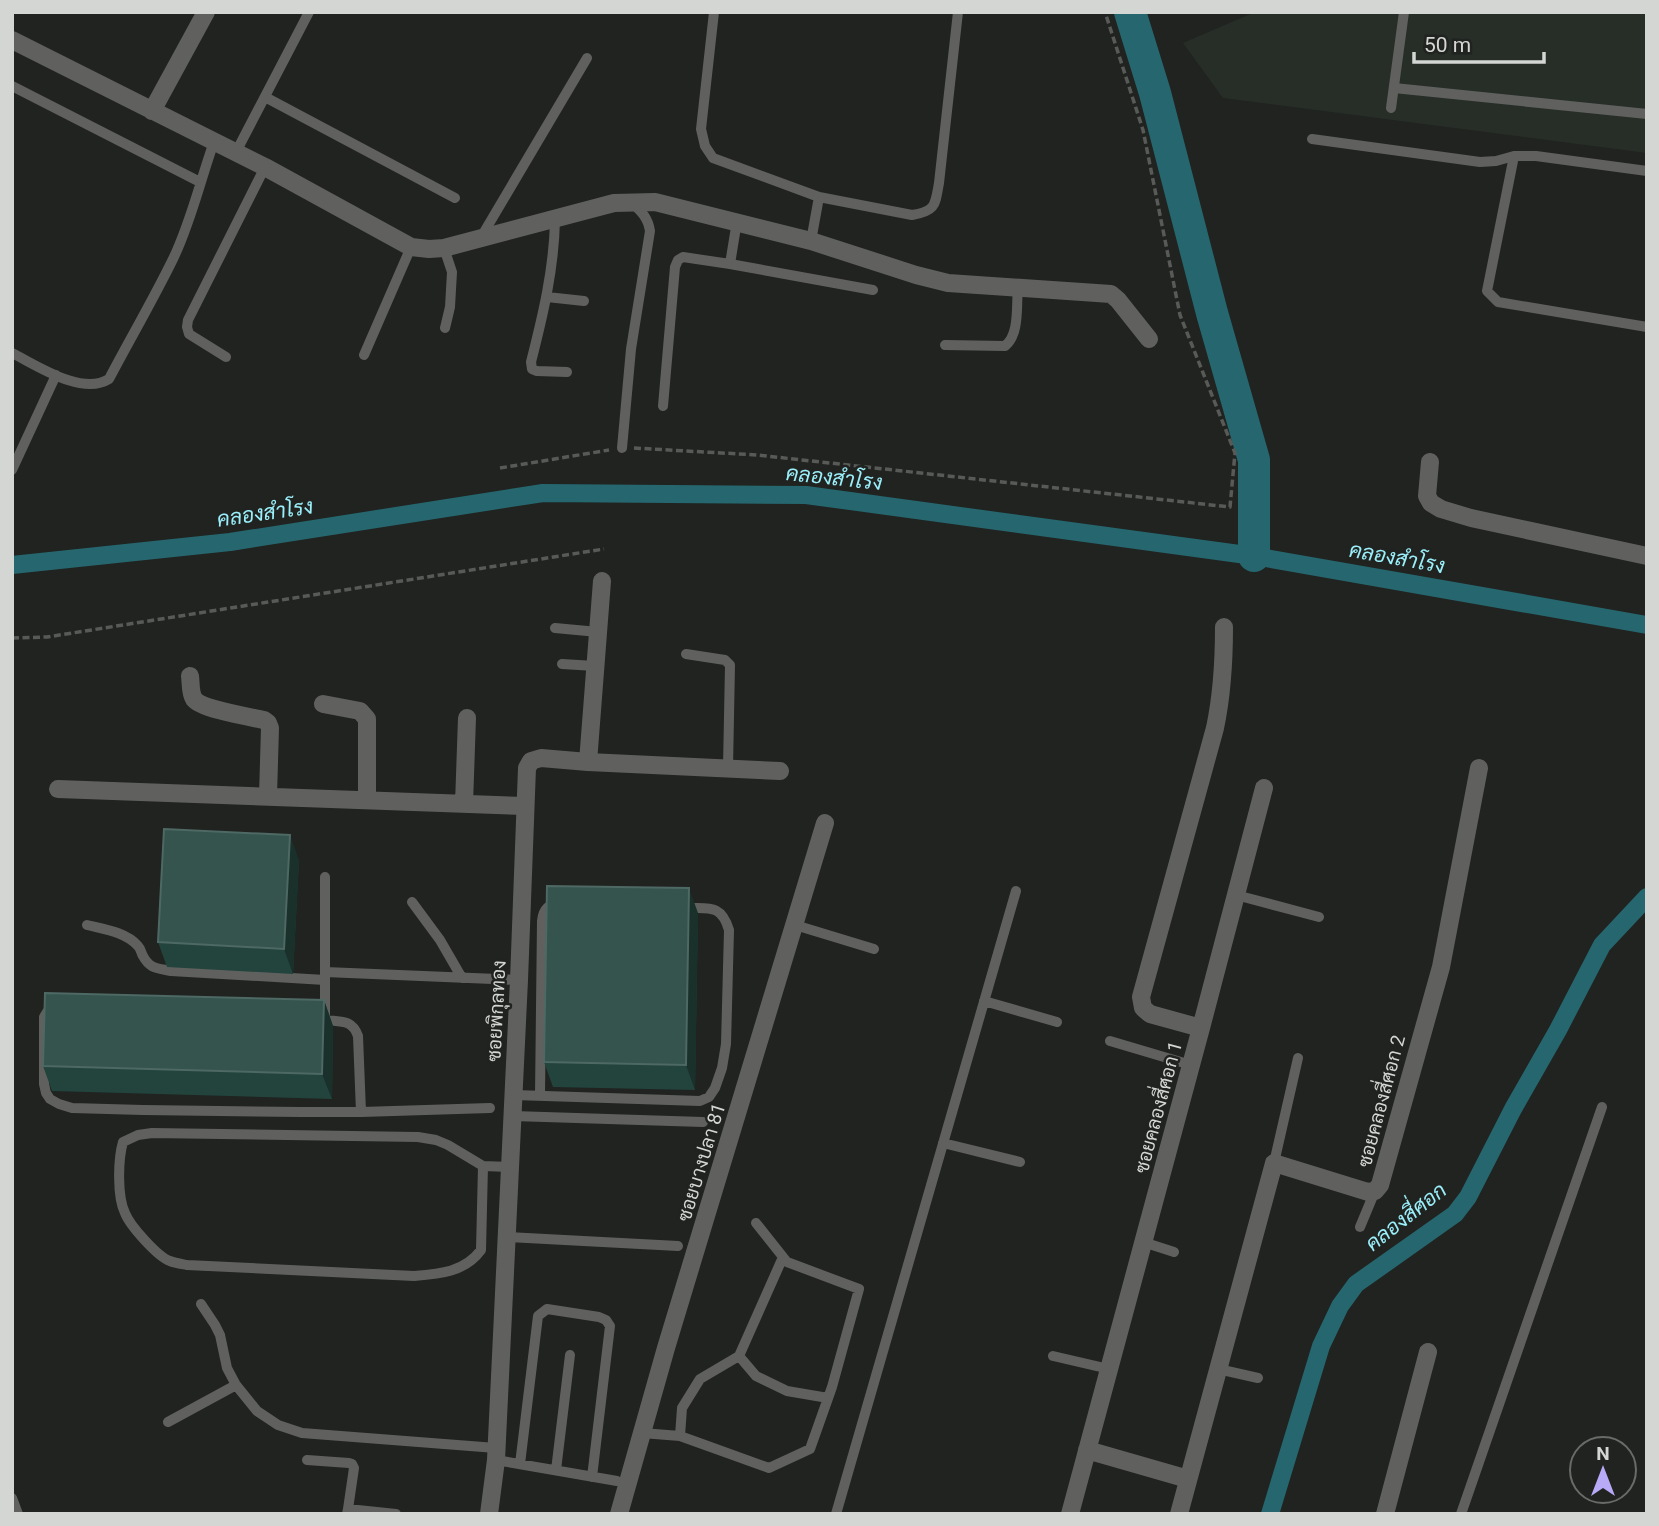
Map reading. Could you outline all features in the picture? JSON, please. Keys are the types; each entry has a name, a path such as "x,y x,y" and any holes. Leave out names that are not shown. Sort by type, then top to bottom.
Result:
{"street":[{"path":"152,111 206,12"},
{"path":"12,40 265,167 411,247 444,248 614,203 655,201 811,241 931,280 1111,295 1149,339"},
{"path":"1430,462 1427,496 1431,503 1441,509 1471,518 1647,556"},
{"path":"588,762 602,581"},
{"name":"ซอยคลองสี่ศอก 1","path":"1070,1514 1201,1028 1150,1014 1143,1008 1142,997 1215,728 1224,669 1224,627"},
{"path":"191,676 192,696 195,701 228,712 264,719 268,723 268,796"},
{"path":"323,704 360,712 367,719 367,800"},
{"path":"464,804 467,718"},
{"name":"ซอยพิกุลทอง","path":"489,1514 496,1454 527,768 531,761 541,758 780,771"},
{"name":"ซอยคลองสี่ศอก 2","path":"1274,1163 1368,1192 1375,1191 1380,1185 1441,967 1479,768"},
{"path":"1201,1028 1264,788"},
{"path":"58,789 525,806"},
{"name":"ซอยบางปลา 81","path":"619,1514 666,1348 825,823"},
{"path":"1179,1514 1274,1163"},
{"path":"1385,1514 1428,1352"},
{"path":"1087,1450 1188,1479"}],"lane":[{"path":"236,152 309,12"},
{"path":"714,12 701,129 705,146 713,158 819,197 912,215 926,212 936,203 958,12"},
{"path":"1391,108 1404,12"},
{"path":"480,239 587,58"},
{"path":"12,86 200,182"},
{"path":"1394,88 1647,114"},
{"path":"265,97 455,198"},
{"path":"1312,139 1480,162 1514,156 1536,156 1647,171"},
{"path":"12,353 80,384 102,384 109,379 173,258 193,209 214,142"},
{"path":"1514,156 1487,291 1498,302 1647,327"},
{"path":"226,356 189,334 188,320 265,167"},
{"path":"811,241 819,197"},
{"path":"622,448 631,349 650,231 644,214 630,201"},
{"path":"555,220 554,250 547,297 531,362 532,369 537,371 567,372"},
{"path":"730,264 737,221"},
{"path":"364,355 411,247"},
{"path":"444,248 452,272 450,307 445,328"},
{"path":"663,406 675,267 683,257 873,290"},
{"path":"944,345 1005,346 1011,341 1014,332 1018,288"},
{"path":"547,297 584,301"},
{"path":"12,470 56,375"},
{"path":"555,628 598,632"},
{"path":"686,654 725,660 730,665 728,768"},
{"path":"562,664 595,666"},
{"path":"325,877 325,1020"},
{"path":"836,1514 1016,891"},
{"path":"1236,895 1319,917"},
{"path":"412,902 440,940 462,978"},
{"path":"540,1095 543,911 555,904 568,905"},
{"path":"511,1106 540,1095 700,1101 709,1097 722,1068 726,1044 729,930 726,919 715,909 675,908"},
{"path":"87,925 129,939 138,946 148,965 171,971 519,980"},
{"path":"795,925 874,949"},
{"path":"984,1001 1057,1022"},
{"path":"70,1009 51,1009 44,1017 44,1084 50,1099 72,1108 361,1112 490,1108"},
{"path":"313,1020 349,1023 355,1027 358,1036 361,1112"},
{"path":"1110,1041 1191,1065"},
{"path":"1274,1163 1298,1058"},
{"path":"511,1106 703,1122"},
{"path":"1461,1514 1602,1107"},
{"path":"483,1166 481,1250 473,1261 461,1268 433,1275 187,1265 170,1261 161,1256 130,1223 121,1201 120,1152 123,1142 138,1135 152,1133 418,1137 448,1145 483,1166 510,1167"},
{"path":"943,1143 1020,1162"},
{"path":"1360,1227 1375,1191"},
{"path":"642,1433 680,1436 769,1468 810,1450 859,1289 787,1262 756,1223"},
{"path":"507,1237 678,1246"},
{"path":"1143,1242 1174,1252"},
{"path":"680,1436 682,1408 700,1379 739,1356 783,1257"},
{"path":"201,1304 220,1335 227,1368 236,1385 257,1411 278,1424 302,1433 496,1454 520,1464 617,1481"},
{"path":"520,1464 538,1316 547,1309 599,1317 606,1320 610,1326 592,1477"},
{"path":"556,1470 570,1355"},
{"path":"739,1356 756,1376 787,1391 828,1398"},
{"path":"1053,1356 1109,1369"},
{"path":"1218,1369 1258,1378"},
{"path":"168,1422 236,1385"},
{"path":"307,1460 352,1464 354,1468 348,1511 396,1514"},
{"path":"12,1498 18,1514"}],"path":[{"path":"500,468 622,448 757,455 1230,507 1236,453 1180,315 1143,130 1105,12"},
{"path":"12,638 47,637 604,549"}],"shaded area":[{"path":"1255,12 1647,12 1647,153 1223,98 1183,43"}],"building":[{"path":"164,829 290,835 284,949 158,942"},
{"path":"547,886 689,888 686,1065 544,1062"},
{"path":"45,993 324,1000 322,1074 43,1066"}],"waterway":[{"path":"1130,12 1155,93 1212,313 1254,460 1254,556"},
{"name":"คลองสำโรง","path":"12,565 230,542 543,493 806,495 1254,556 1647,625"},
{"name":"คลองสี่ศอก","path":"1270,1514 1321,1346 1340,1306 1356,1284 1455,1214 1468,1197 1602,945 1647,897"}]}
